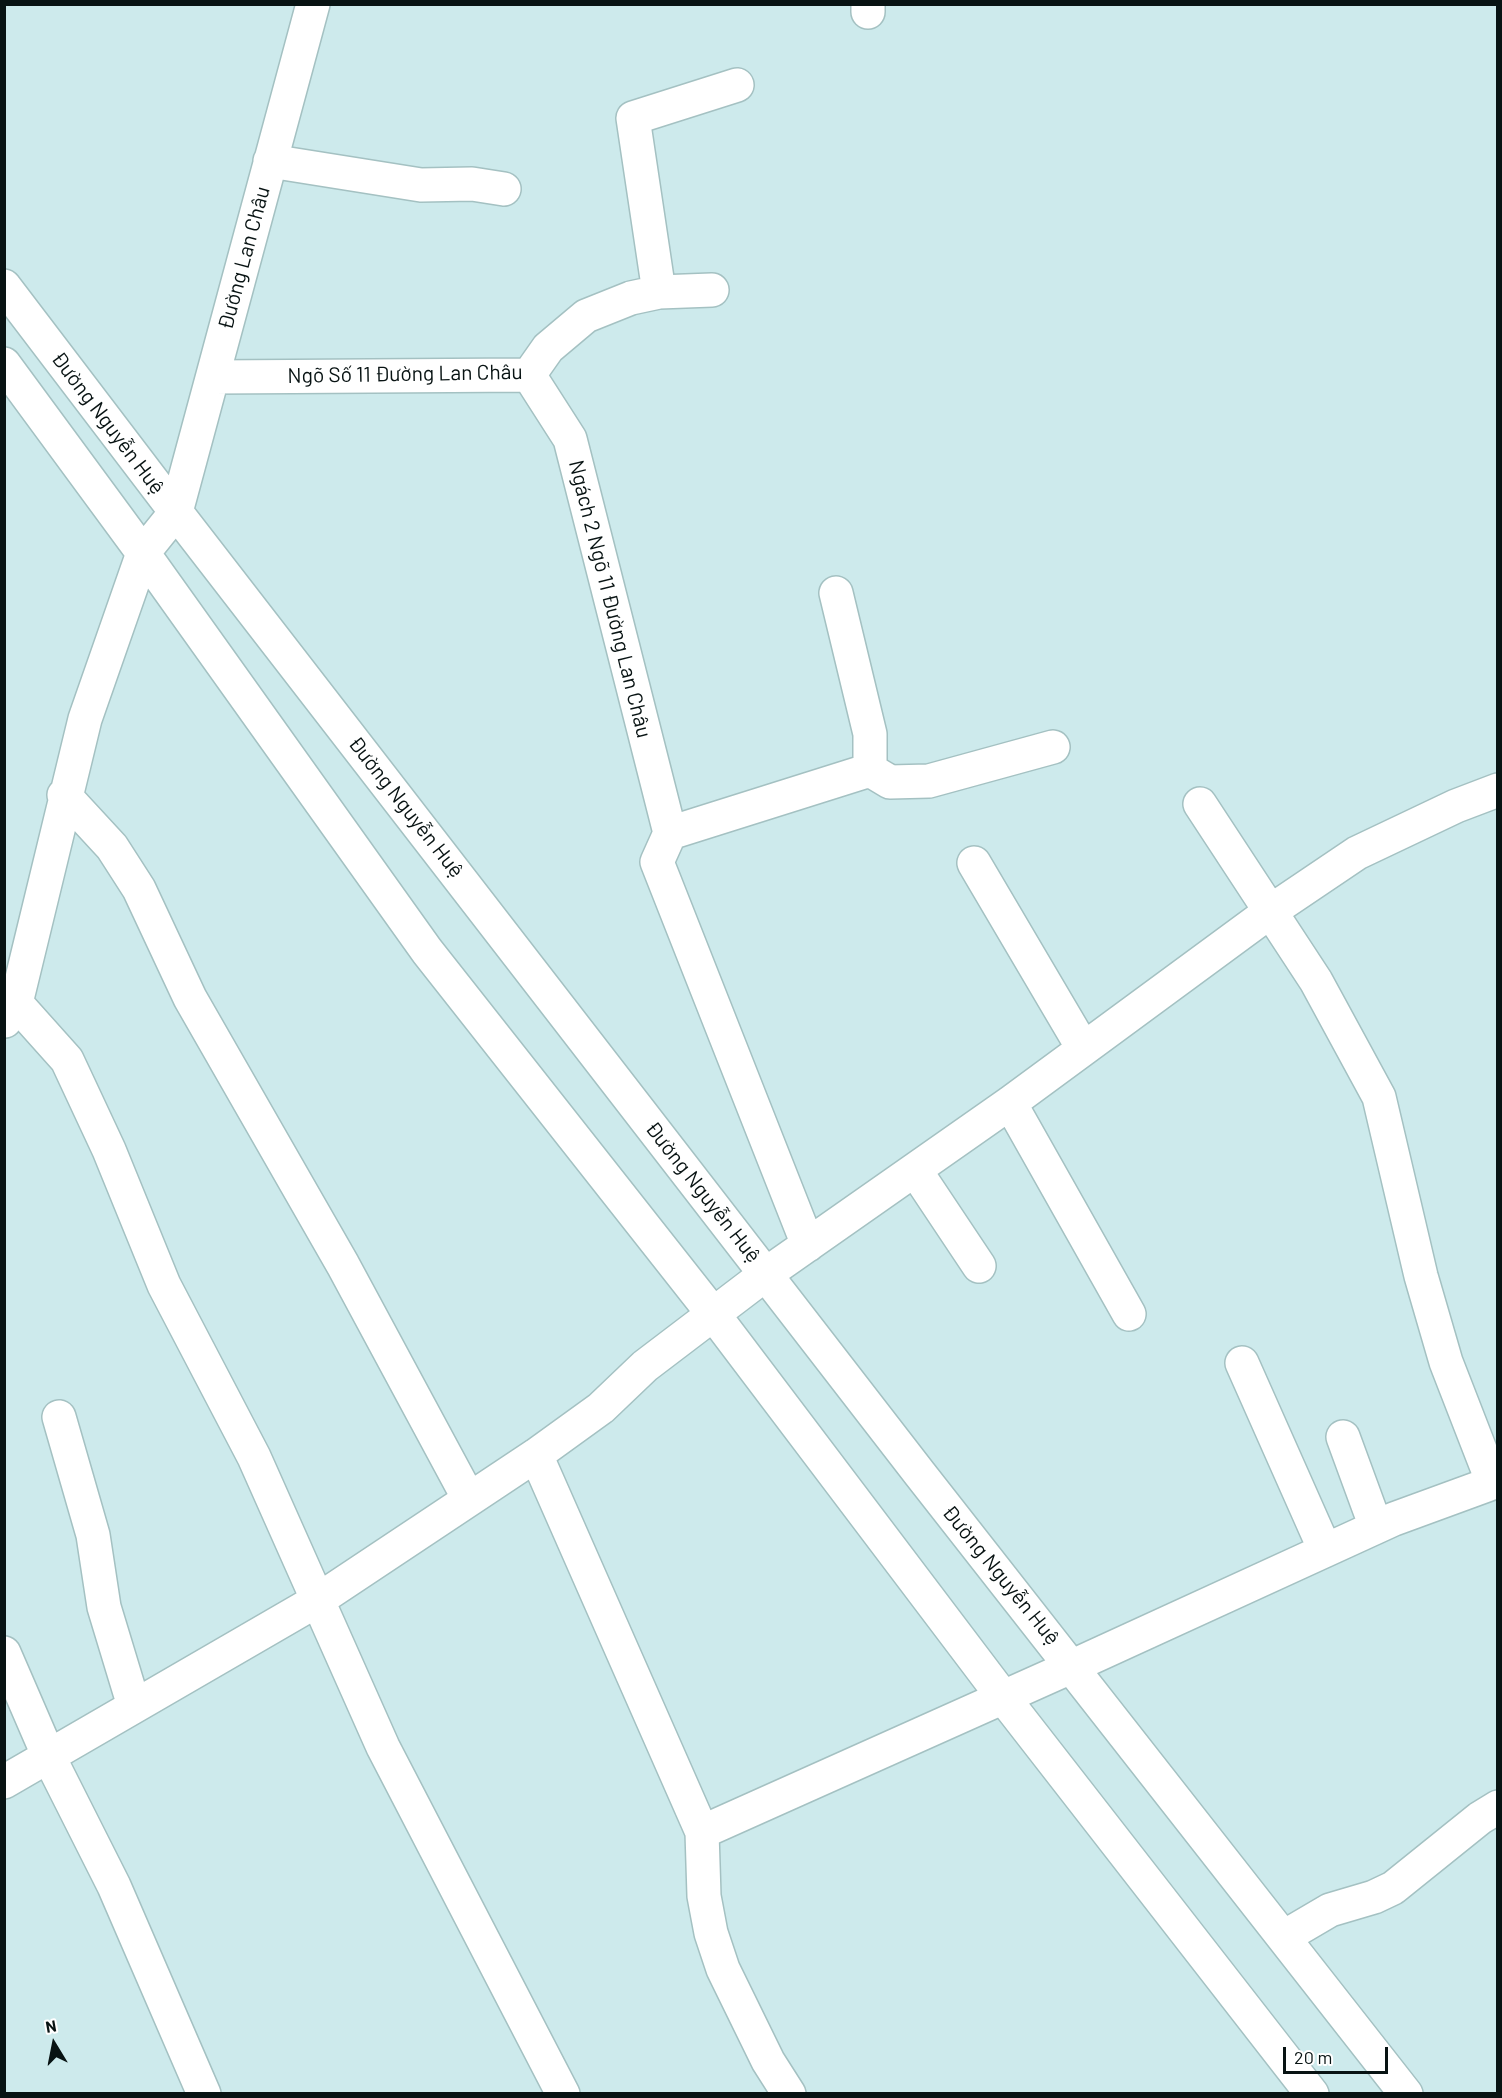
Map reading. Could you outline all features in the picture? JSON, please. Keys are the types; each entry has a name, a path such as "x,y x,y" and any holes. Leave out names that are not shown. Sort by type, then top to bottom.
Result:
{"street":[{"name":"Đường Lan Châu","path":"176,512 313,4"},
{"path":"659,292 633,118 737,85"},
{"path":"270,161 421,185 472,184 504,189"},
{"name":"Đường Nguyễn Huệ","path":"4,286 176,512 766,1274 1406,2094"},
{"name":"Ngõ Số 11 Đường Lan Châu","path":"213,377 529,375 549,348 586,316 631,298 659,292 712,290"},
{"path":"4,364 427,951 714,1315 1004,1697 1312,2094"},
{"name":"Ngách 2 Ngõ 11 Đường Lan Châu","path":"529,375 570,439 670,833"},
{"path":"176,512 143,554 85,719 10,1013 66,1060 104,1140 164,1285 254,1457 383,1747 563,2094"},
{"path":"836,593 870,734 870,770"},
{"path":"808,1245 657,862 670,833 870,770 890,782 929,781 1053,747"},
{"path":"4,1782 318,1600 536,1455 601,1408 645,1366 766,1274 1010,1103 1271,911 1357,853 1456,806 1497,790"},
{"path":"64,795 112,847 139,889 190,998 343,1265 468,1499"},
{"path":"702,1832 1074,1666 1376,1527 1495,1482 1446,1362 1404,1213 1389,1133 1379,1097 1316,981 1200,804"},
{"path":"974,863 1083,1048"},
{"path":"1010,1103 1129,1314"},
{"path":"915,1170 979,1266"},
{"path":"1242,1363 1325,1550"},
{"path":"59,1417 93,1535 104,1607 134,1706"},
{"path":"1342,1437 1376,1527"},
{"path":"536,1455 702,1832 702,1871 711,1932 741,2008 768,2061 789,2094"},
{"path":"4,1653 49,1757 114,1886 204,2094"},
{"path":"1284,1937 1330,1910 1374,1897 1393,1888 1497,1807"}]}
